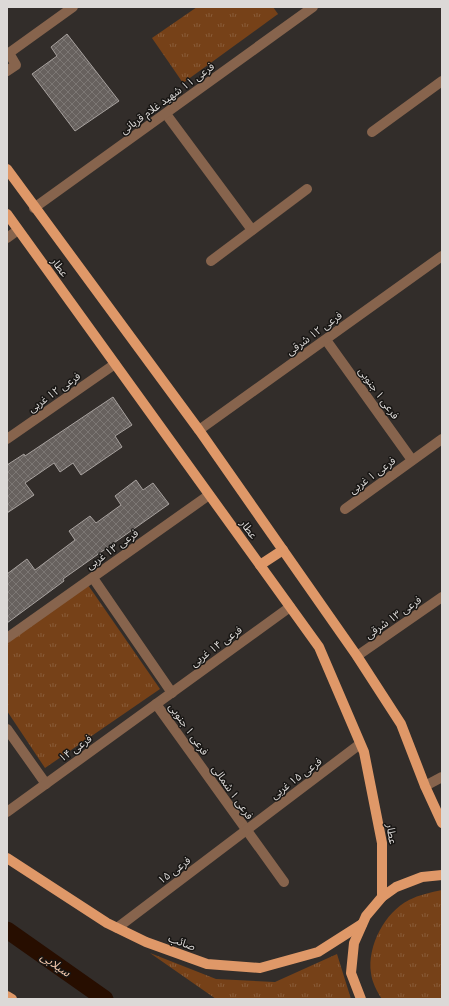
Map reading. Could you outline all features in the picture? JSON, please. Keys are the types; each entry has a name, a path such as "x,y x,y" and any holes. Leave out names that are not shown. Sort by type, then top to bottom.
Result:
{"main road":[{"name":"عطار","path":"7,169 34,208 199,430 357,656 401,724 425,786 442,823"},
{"name":"عطار","path":"7,214 319,647 364,752 382,843 382,897"},
{"path":"260,565 283,550"},
{"name":"صائب","path":"7,858 117,928 146,942 207,964 260,968 318,952 362,924"},
{"path":"361,999 351,973 354,943 366,916 382,897 396,887 422,878 442,875"},
{"path":"7,996 12,999"}],"street":[{"path":"7,71 16,65 9,53 73,7"},
{"name":"فرعی ۱۱ شهید غلام قربانی","path":"34,208 313,7"},
{"path":"372,132 442,81"},
{"path":"166,114 252,230"},
{"path":"211,261 307,190"},
{"path":"7,238 18,230"},
{"name":"فرعی ۱۲ شرقی","path":"199,430 442,256"},
{"name":"فرعی ۱ جنوبی","path":"326,340 412,460"},
{"name":"فرعی ۱۲ غربی","path":"7,439 115,364"},
{"name":"فرعی ۱ غربی","path":"345,509 442,439"},
{"name":"فرعی ۱۳ غربی","path":"7,638 209,495"},
{"path":"93,578 172,693"},
{"name":"فرعی ۱۳ شرقی","path":"357,656 442,597"},
{"name":"فرعی ۱۴ غربی","path":"156,704 290,607"},
{"name":"فرعی ۱ جنوبی","path":"156,704 201,767"},
{"name":"فرعی ۱۴","path":"7,812 156,704"},
{"path":"7,728 46,784"},
{"name":"فرعی ۱۵ غربی","path":"246,830 360,744"},
{"name":"فرعی ۱ شمالی","path":"201,767 246,830"},
{"path":"425,786 442,777"},
{"path":"246,830 284,882"},
{"name":"فرعی ۱۵","path":"117,928 246,830"}],"green space":[{"path":"197,7 273,7 278,14 183,83 152,38"},
{"path":"88,585 160,689 45,768 7,711 7,641"},
{"path":"442,890 442,999 382,999 372,980 370,963 375,941 385,921 400,905 409,900"},
{"path":"150,953 216,979 275,982 337,954 351,999 216,999"}],"building":[{"path":"67,34 119,101 75,131 32,74 57,56 51,47"},
{"path":"113,397 132,425 115,436 122,447 81,475 73,463 60,472 54,463 25,483 34,495 7,513 7,465 24,454 25,456"},
{"path":"136,480 143,490 153,483 169,504 63,579 64,581 7,623 7,574 27,559 35,570 75,540 69,531 90,516 96,523 121,505 115,496"}],"waterway":[{"name":"سیلابی","path":"7,930 105,999"}]}
